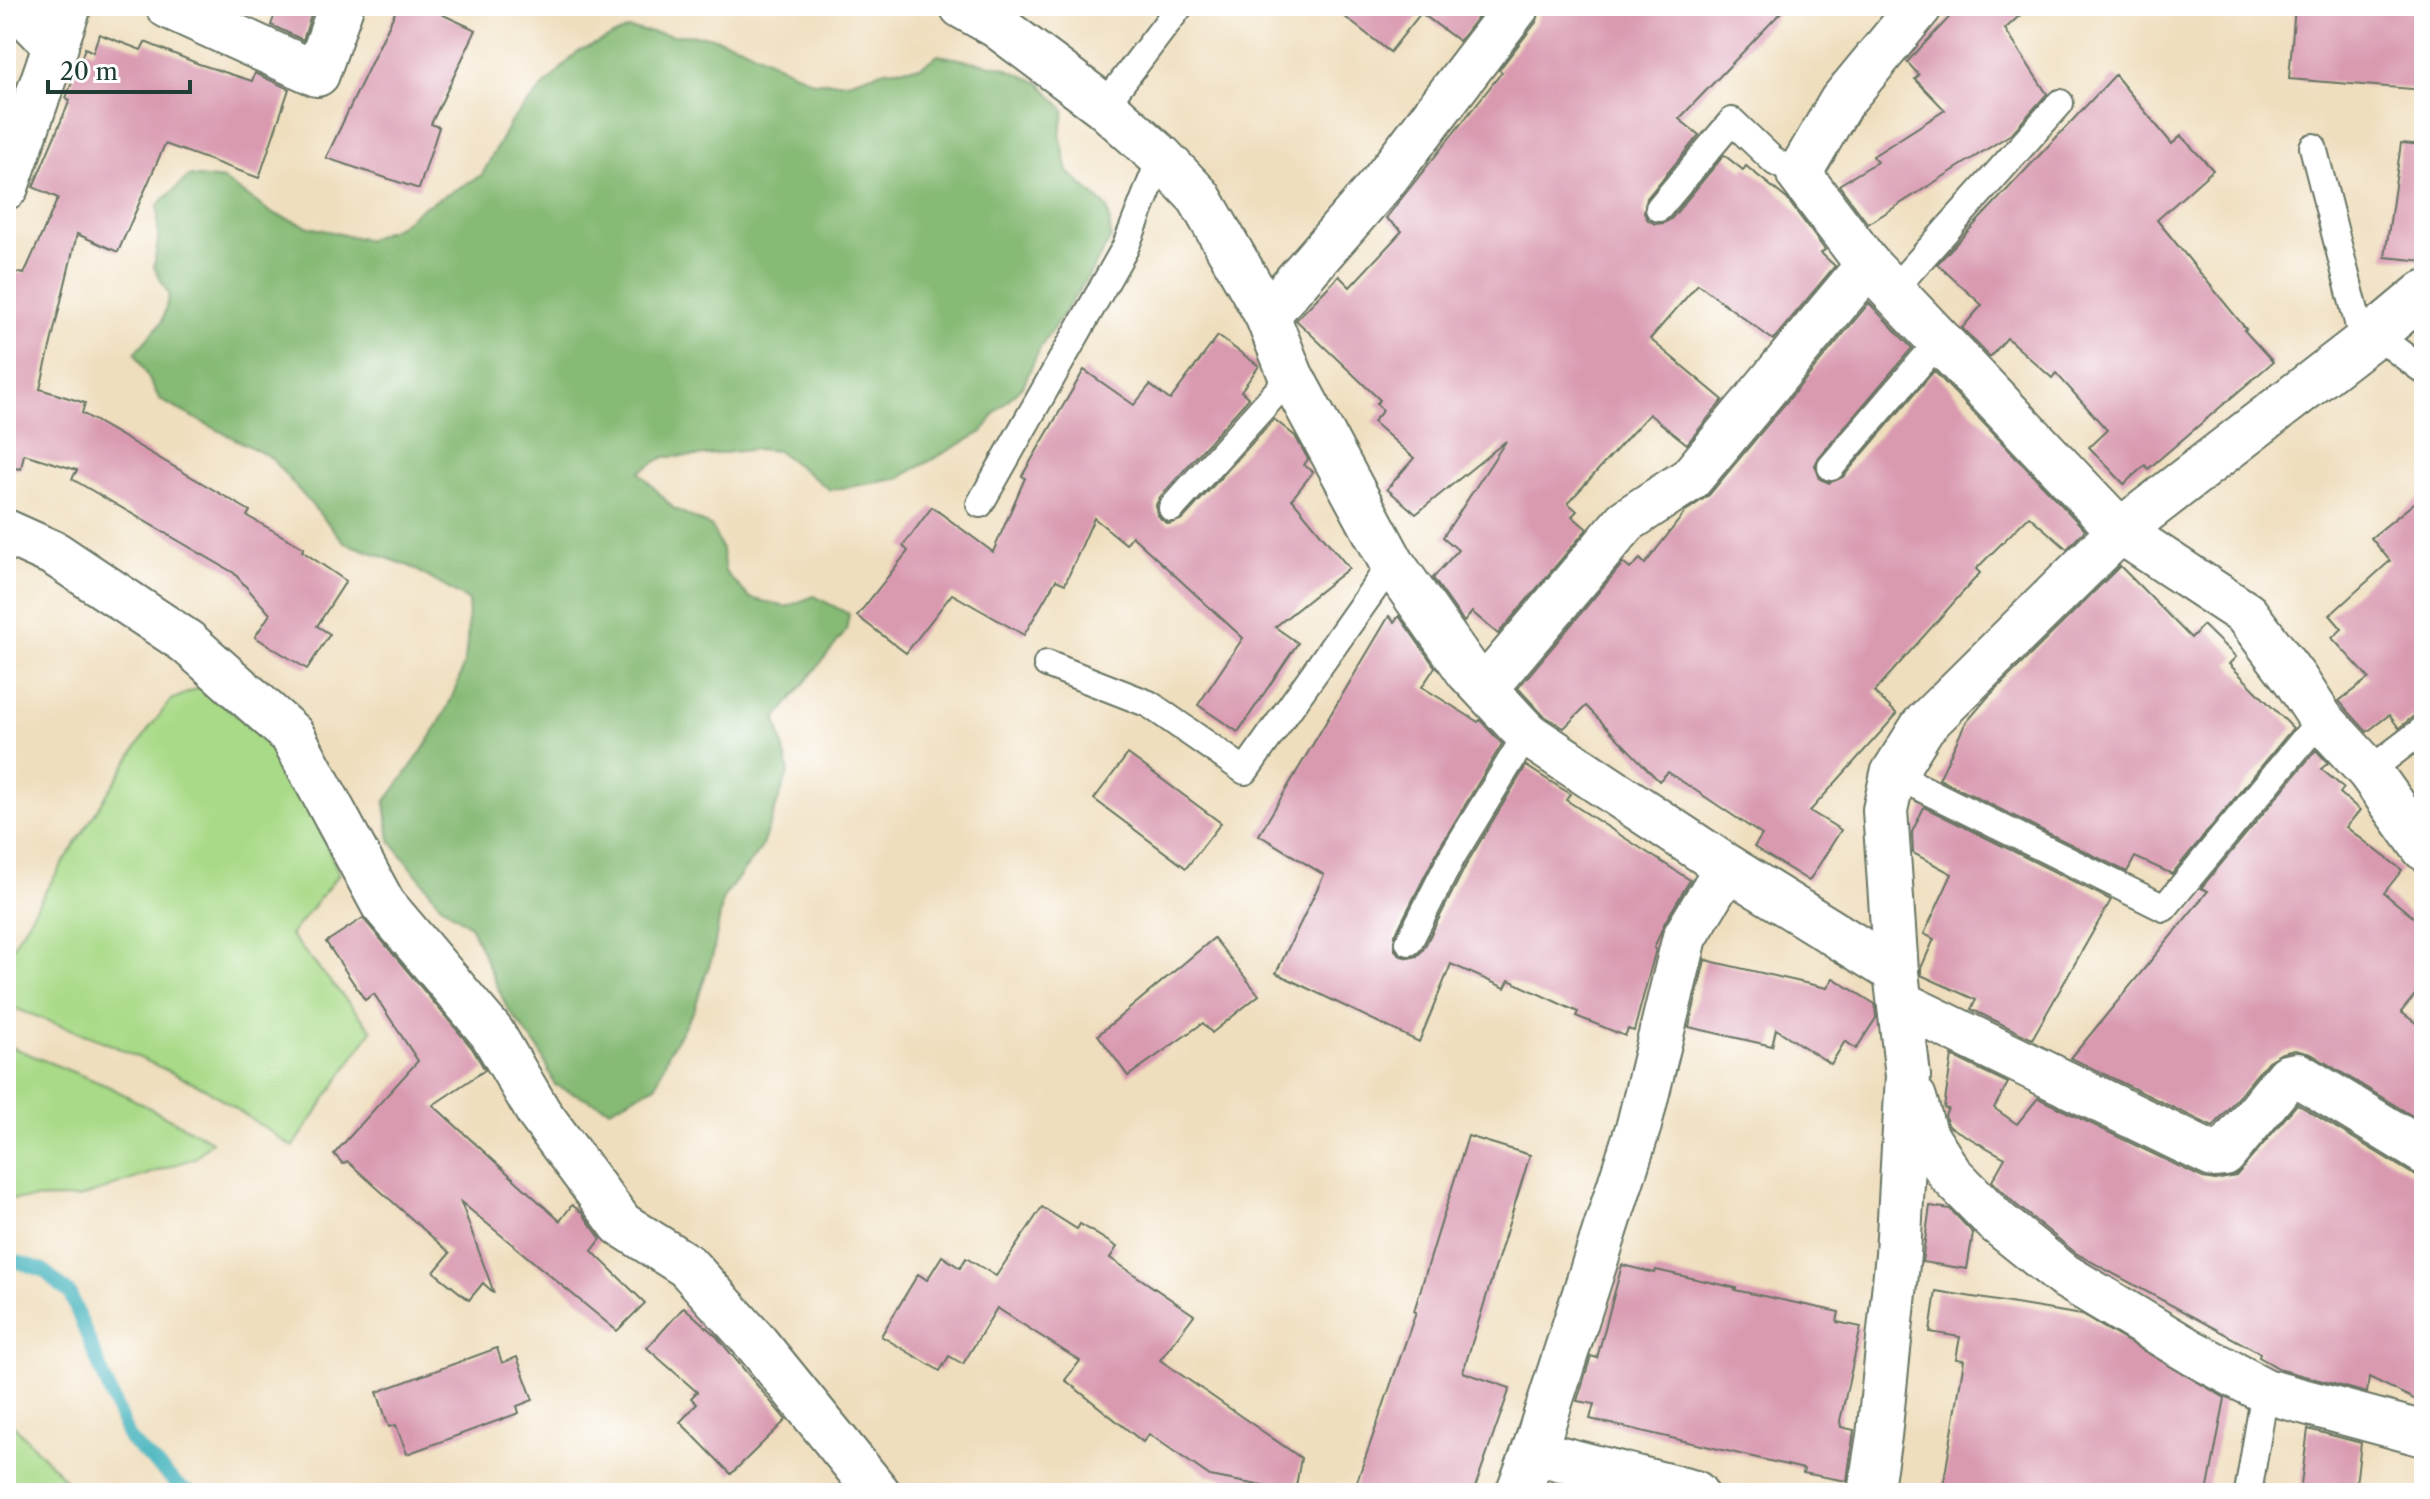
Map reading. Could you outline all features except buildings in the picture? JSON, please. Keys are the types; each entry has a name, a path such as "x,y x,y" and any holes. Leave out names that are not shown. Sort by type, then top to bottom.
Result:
{"street":[{"path":"6,187 62,26 17,6"},
{"path":"168,6 317,74 341,6"},
{"path":"1267,315 1382,183 1517,6"},
{"path":"1920,6 1841,102 1799,174 1880,277 2120,531 2246,614 2321,719 2369,771 2424,848"},
{"path":"987,12 1104,106 1161,157 1199,197 1267,315 1291,376 1392,563 1468,671 1527,734 1727,867 1898,988 2213,1155 2224,1154 2287,1077 2298,1075 2424,1152"},
{"path":"1485,688 1626,521 1690,479 1880,277"},
{"path":"2424,293 2120,531 1923,726 1893,774 1885,810 1908,1076 1924,1133 1950,1174 1997,1222 2063,1275 2193,1353 2265,1391 2424,1434"},
{"path":"6,532 55,554 187,642 292,735 383,904 492,1033 539,1113 621,1224 687,1266 757,1344 878,1493"},
{"path":"1518,1493 1639,1125 1685,937 1727,867"},
{"path":"1870,1493 1898,1254 1908,1076"},
{"path":"1534,1452 1695,1493"}],"lane":[{"path":"1104,106 1180,6"},
{"path":"1880,277 2060,103"},
{"path":"1659,208 1732,121 1775,162 1799,174"},
{"path":"2313,147 2369,338 2423,369"},
{"path":"980,504 1125,248 1161,157"},
{"path":"1831,467 1941,339"},
{"path":"1172,508 1291,376"},
{"path":"1047,664 1149,704 1245,771 1392,563"},
{"path":"1893,774 2164,908 2321,719"},
{"path":"2369,771 2424,729"},
{"path":"1409,942 1453,855 1527,734"},
{"path":"2248,1493 2265,1391"}],"green space":[{"path":"628,29 708,36 741,46 813,82 848,82 885,70 920,67 938,55 1003,67 1040,83 1065,110 1060,134 1068,172 1108,208 1111,238 1040,348 1024,384 997,411 982,432 897,479 830,490 778,451 757,449 664,457 639,472 673,508 712,527 722,550 725,572 750,598 786,607 814,596 849,614 846,631 776,719 789,771 761,848 723,898 713,954 694,1010 669,1052 656,1085 610,1109 555,1085 539,1049 507,1008 471,927 440,904 390,840 385,802 420,754 458,682 466,656 469,601 409,566 345,543 270,457 160,400 135,353 162,322 169,295 154,267 158,205 189,176 224,180 272,213 310,227 367,240 399,226 420,209 482,175 511,121 577,52"},
{"path":"201,687 287,756 339,874 290,935 372,1030 293,1147 203,1087 105,1042 6,1005 6,958 48,887 146,733 171,700"},
{"path":"6,1045 110,1087 212,1141 195,1158 79,1198 6,1199"},
{"path":"6,1417 78,1493 6,1493"}],"waterway":[{"path":"6,1258 43,1270 70,1294 129,1439 180,1487 193,1493"}]}
